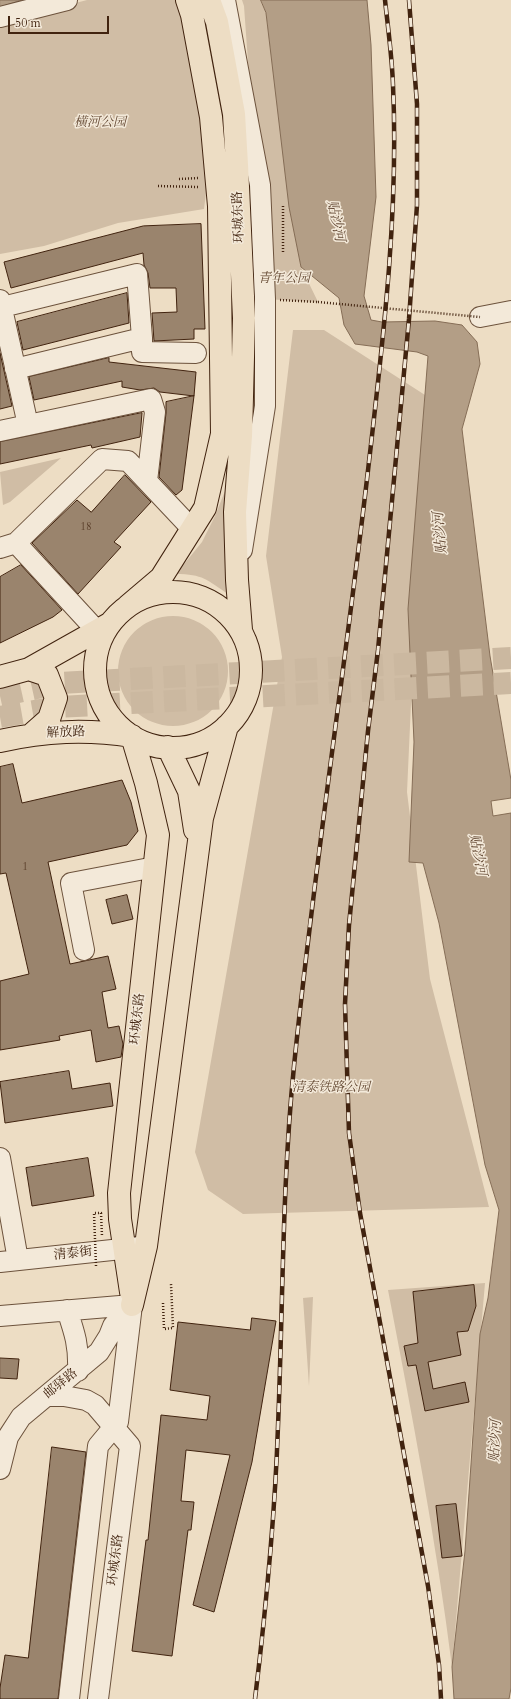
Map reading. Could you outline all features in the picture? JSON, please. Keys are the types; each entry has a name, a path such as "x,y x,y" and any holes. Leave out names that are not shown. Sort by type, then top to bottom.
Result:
{"main road":[{"name":"环城东路","path":"186,0 192,16 211,117 219,214 232,435"},
{"name":"环城东路","path":"210,0 217,22 234,114 244,318 232,435"},
{"path":"0,677 29,669 103,628 161,578 205,508 232,435"},
{"path":"103,628 98,647 95,672 100,697 113,719 132,736 156,746 190,746 210,738 227,726 243,705 250,687 252,667 248,648 241,630 237,580 232,435"},
{"path":"128,606 151,595 176,592 202,597 224,610 241,630"},
{"path":"29,669 47,675 56,698 49,720 32,734"},
{"path":"196,861 202,818 227,726"},
{"name":"解放路","path":"0,741 32,734 104,732 132,736"},
{"name":"环城东路","path":"132,736 146,783 158,835 119,1193 120,1220 132,1305"},
{"path":"168,747 189,791 194,819 196,861"},
{"name":"环城东路","path":"132,1305 146,1246 196,861"}],"street":[{"path":"0,17 67,0"},
{"path":"225,0 260,186 265,299 265,406 237,580"},
{"path":"28,425 15,369 3,331 1,304 137,274 142,352 196,353"},
{"path":"480,317 511,311"},
{"path":"15,369 142,338"},
{"path":"0,431 151,400 155,412 147,481"},
{"path":"103,628 8,545 102,458 128,461 192,529"},
{"path":"84,950 71,883 155,867"},
{"path":"0,1158 9,1261"},
{"name":"清泰街","path":"9,1261 146,1246"},
{"path":"0,1316 132,1305"},
{"name":"邮驿路","path":"0,1469 8,1437 21,1418 99,1352 109,1336 113,1326 132,1305"},
{"name":"环城东路","path":"69,1699 98,1446 118,1422 132,1305"},
{"path":"67,1310 77,1338 79,1351 78,1371"},
{"path":"47,1396 64,1396 86,1400 95,1405 114,1428"},
{"name":"环城东路","path":"82,1699 114,1428"},
{"name":"环城东路","path":"98,1699 130,1446 114,1428"}],"path":[{"path":"179,179 202,178"},
{"path":"158,186 199,187"},
{"path":"283,206 283,252"},
{"path":"265,299 318,302 480,317"},
{"path":"96,1266 94,1213 100,1213 102,1236"},
{"path":"163,1303 164,1329 173,1328 171,1284"}],"green space":[{"name":"横河公园","path":"87,0 178,0 197,95 209,169 204,209 118,223 44,246 0,254 0,23"},
{"name":"青年公园","path":"242,0 261,0 266,13 301,267 318,302 265,299 244,6"},
{"name":"清泰铁路公园","path":"293,330 324,330 425,395 407,792 430,979 489,1207 243,1214 208,1190 195,1152 282,657 266,556"},
{"path":"61,458 10,502 3,505 0,472"},
{"path":"229,481 225,547 228,594 199,577 193,575 176,574 202,542 215,516"},
{"path":"173,616 194,621 212,632 223,650 228,671 223,692 212,710 194,721 173,726 152,721 134,710 123,692 118,671 123,650 134,632 152,621"},
{"path":"485,1283 452,1667 431,1525 388,1290"},
{"path":"313,1297 309,1386 303,1298"}],"water":[{"path":"0,0 22,0 0,7"},
{"name":"贴沙河","path":"261,0 367,0 371,45 376,197 364,296 371,320 382,322 435,321 462,325 477,342 480,364 462,429 490,656 511,780 511,798 491,801 493,816 511,813 511,1688 509,1699 454,1699 452,1667 465,1551 480,1334 488,1298 499,1210 485,1165 439,923 423,863 409,862 414,742 408,609 428,356 417,352 355,344 344,325 339,298 301,267 289,207 266,13"}],"building":[{"path":"201,224 205,329 194,329 194,339 154,341 152,313 177,312 176,288 150,288 148,273 144,265 143,253 11,288 4,262 143,226"},
{"path":"127,293 129,323 23,350 17,322"},
{"path":"0,353 12,406 0,409"},
{"path":"109,358 109,362 196,372 194,396 160,392 154,388 140,390 122,387 122,381 34,400 29,377"},
{"path":"194,396 182,490 176,495 159,477 166,402"},
{"path":"142,413 140,437 92,448 91,445 0,464 0,442"},
{"path":"125,475 151,502 114,542 121,547 78,594 32,543 77,500 91,512"},
{"path":"21,565 62,610 53,617 0,643 0,577"},
{"path":"13,764 22,803 122,780 131,802 138,831 127,845 48,862 70,964 108,956 116,989 102,992 108,1028 119,1026 123,1044 121,1057 96,1062 91,1030 59,1036 60,1040 0,1050 0,981 29,974 6,873 0,874 0,767"},
{"path":"127,895 133,919 112,924 106,900"},
{"path":"69,1071 72,1089 110,1083 113,1106 5,1123 0,1082"},
{"path":"88,1158 94,1196 32,1206 26,1168"},
{"path":"474,1285 476,1306 468,1331 457,1332 461,1355 428,1362 433,1389 465,1382 469,1402 425,1411 416,1365 408,1366 404,1346 418,1343 413,1292"},
{"path":"252,1318 276,1321 252,1462 214,1612 193,1605 230,1455 186,1450 181,1501 194,1502 191,1530 188,1530 172,1656 132,1651 146,1540 148,1540 161,1415 207,1420 210,1396 170,1390 178,1322 250,1330"},
{"path":"0,1358 19,1359 17,1379 0,1378"},
{"path":"52,1447 86,1452 58,1699 0,1699 0,1688 5,1655 28,1658"},
{"path":"456,1504 462,1556 442,1558 436,1506"}],"tunnel":[{"path":"0,696 59,683 511,658"},
{"path":"0,717 58,707 511,683"}],"railway":[{"path":"255,1699 275,1494 285,1201 294,1066 320,846 367,479 388,282 394,184 394,134 390,42 385,0"},
{"path":"409,0 417,104 417,205 409,319 378,650 368,731 349,925 345,1004 349,1133 360,1213 428,1586 439,1665 441,1699"}]}
